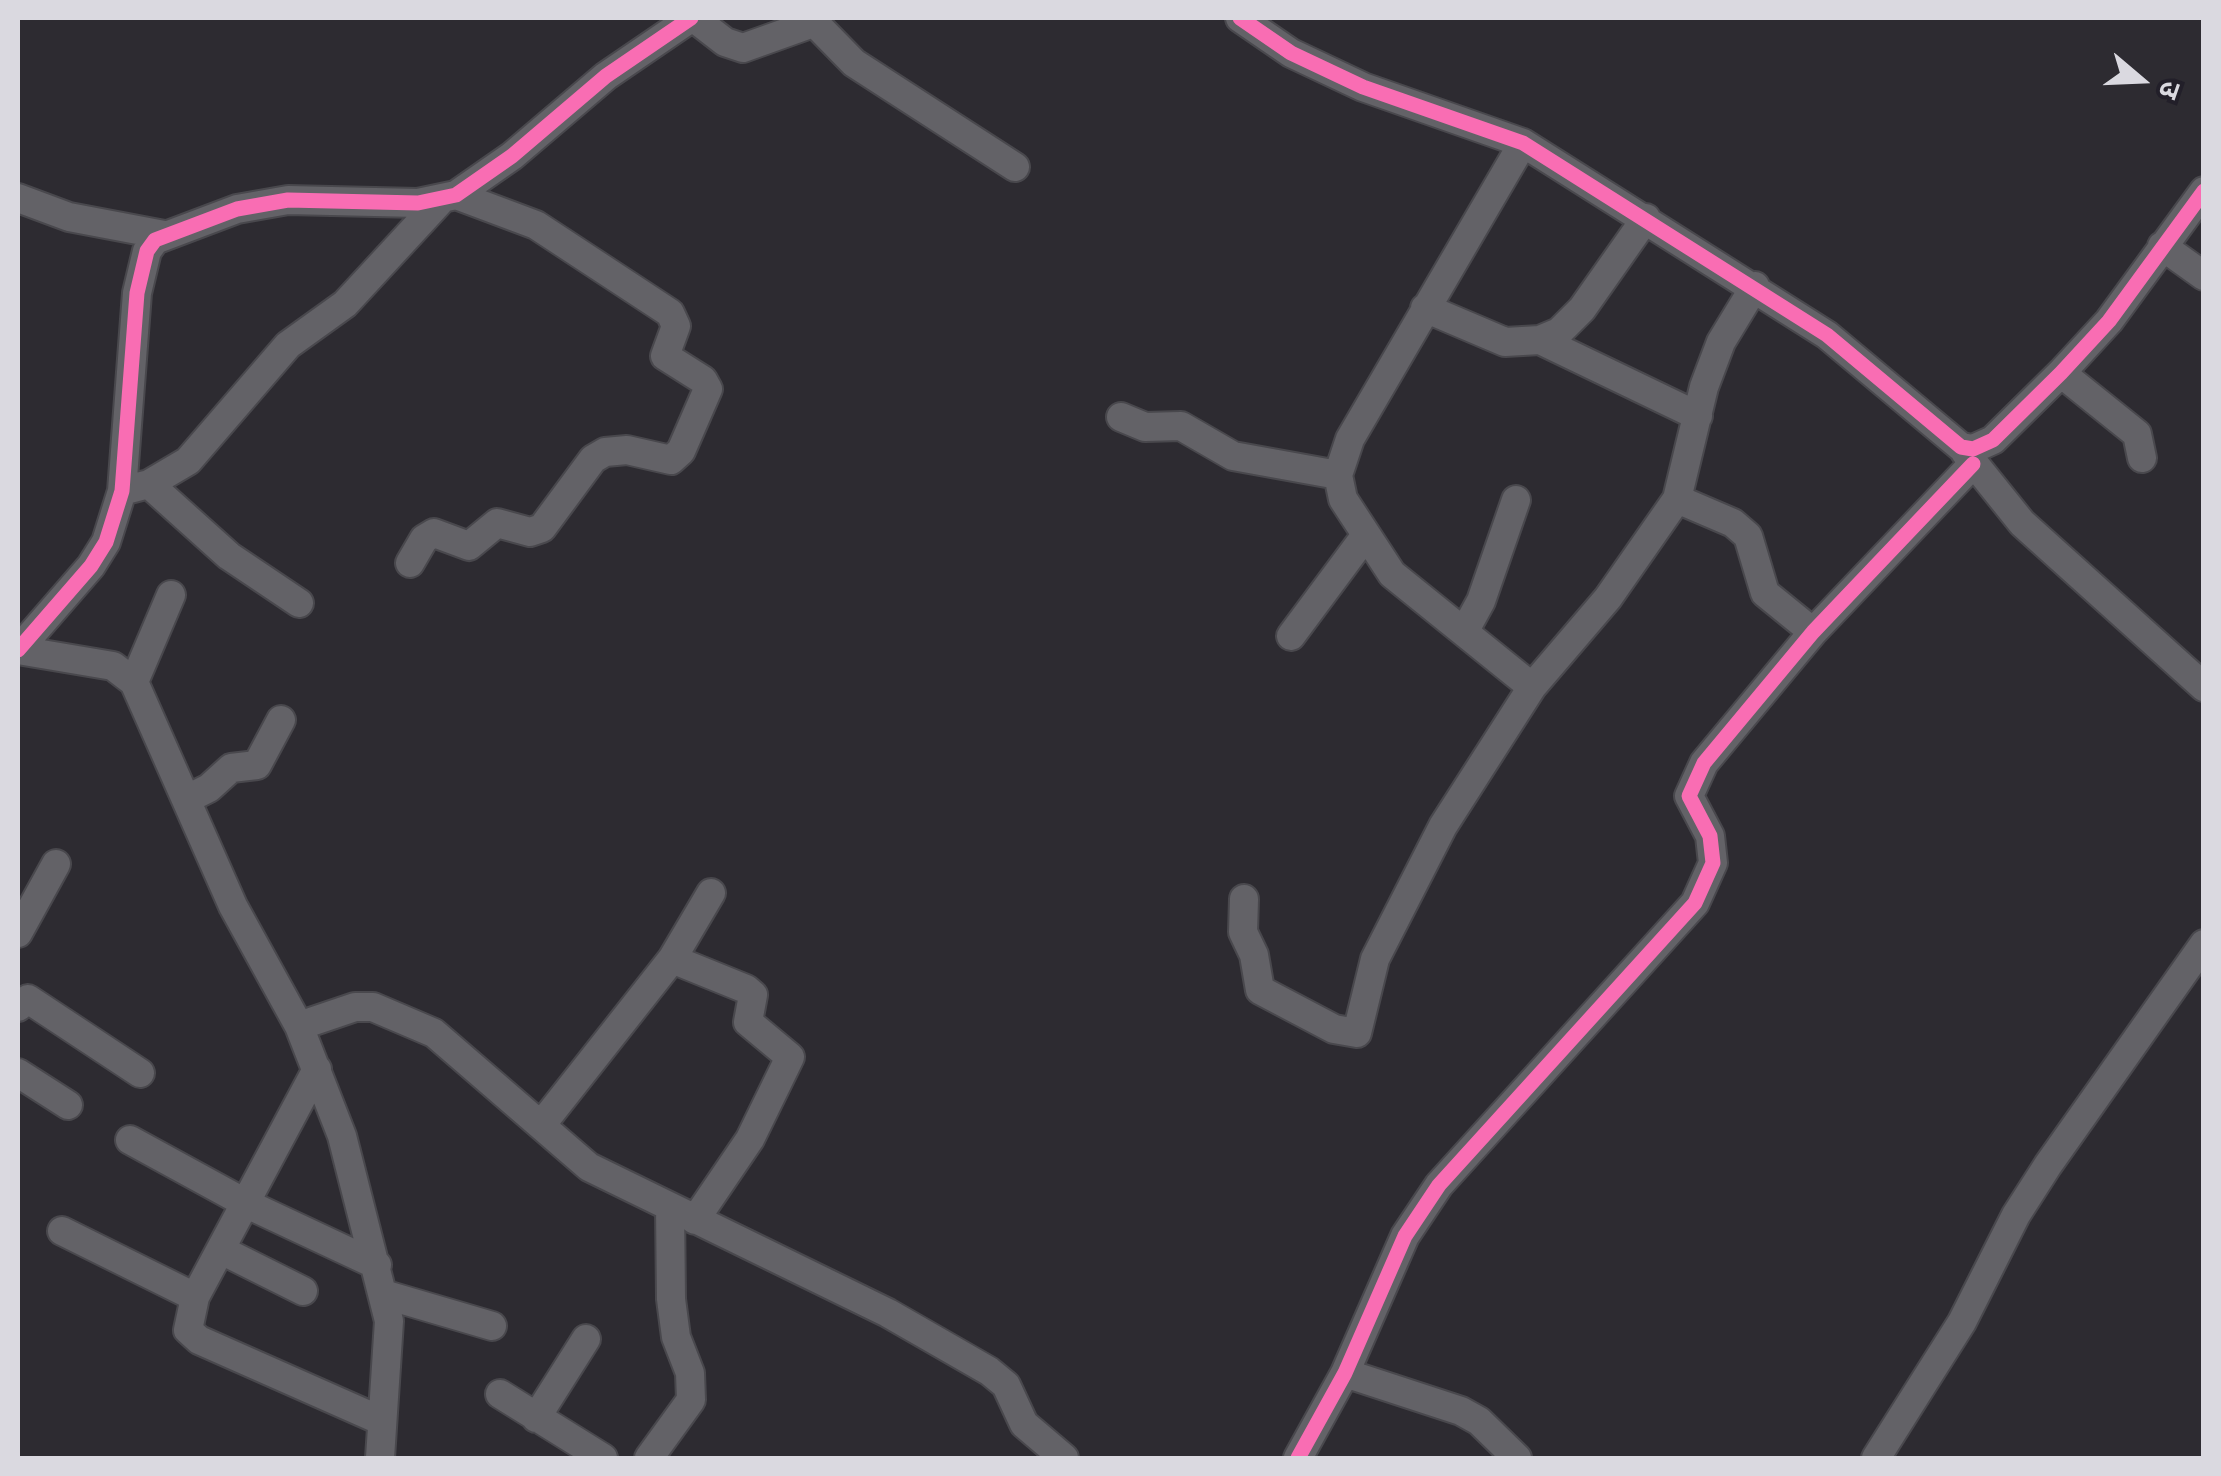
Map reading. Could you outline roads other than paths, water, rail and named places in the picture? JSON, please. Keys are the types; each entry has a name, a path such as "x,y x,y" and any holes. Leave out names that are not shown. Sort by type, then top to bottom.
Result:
{"street":[{"path":"136,488 188,461 212,438 288,344 345,304 448,198 512,156 606,76 692,18 724,42 743,48 811,20 854,63 1015,168"},
{"path":"1240,18 1291,54 1363,87 1523,144 1755,286 1827,335 1967,456 2022,523 2204,687"},
{"path":"1523,144 1350,440 1338,474 1343,499 1408,591 1532,686"},
{"path":"1298,1458 1345,1373 1405,1236 1438,1186 1695,903 1708,879 1713,846 1691,806 1693,784 1704,763 1967,456 1992,440 2062,373 2108,321 2204,191"},
{"path":"18,198 69,217 164,235"},
{"path":"18,650 91,566 136,488 137,293 147,252 164,235 237,209 288,200 448,198 536,225 670,313 676,326 665,356 703,380 708,389 680,451 671,460 627,450 605,452 593,459 542,528 530,532 497,523 468,546 434,534 424,539 410,563"},
{"path":"1425,308 1489,339 1540,340 1560,332 1582,309 1646,218"},
{"path":"2162,246 2204,276"},
{"path":"1244,899 1243,932 1254,955 1260,990 1334,1029 1357,1033 1375,960 1407,891 1532,686 1608,598 1678,499 1721,342 1755,286"},
{"path":"1540,340 1698,416"},
{"path":"2062,373 2137,434 2142,458"},
{"path":"1120,417 1145,427 1181,426 1233,456 1338,474"},
{"path":"136,488 298,603"},
{"path":"1678,499 1734,523 1748,536 1765,594 1813,632"},
{"path":"1464,632 1481,602 1516,500"},
{"path":"1291,636 1366,535"},
{"path":"134,682 171,595"},
{"path":"18,650 114,666 134,682 233,906 299,1026 342,1136 383,1294 389,1355 380,1458"},
{"path":"187,799 209,788 231,768 257,765 281,720"},
{"path":"18,933 56,864"},
{"path":"542,1124 672,959 712,893"},
{"path":"1876,1458 1962,1322 2016,1216 2048,1165 2204,944"},
{"path":"649,1458 691,1400 690,1373 676,1337 671,1299 682,1214 750,1139 790,1058 748,1022 753,995 746,989 672,959"},
{"path":"21,999 140,1073"},
{"path":"299,1026 354,1006 392,1012 465,1056 589,1167 888,1313 989,1371 1006,1385 1024,1424 1064,1458"},
{"path":"317,1069 195,1297 187,1322 198,1340 382,1421"},
{"path":"18,1073 68,1105"},
{"path":"130,1140 247,1204 377,1265"},
{"path":"62,1231 195,1297"},
{"path":"221,1250 303,1290"},
{"path":"383,1294 492,1326"},
{"path":"536,1418 586,1339"},
{"path":"1345,1373 1461,1411 1479,1421 1517,1458"},
{"path":"500,1394 602,1458"}]}
